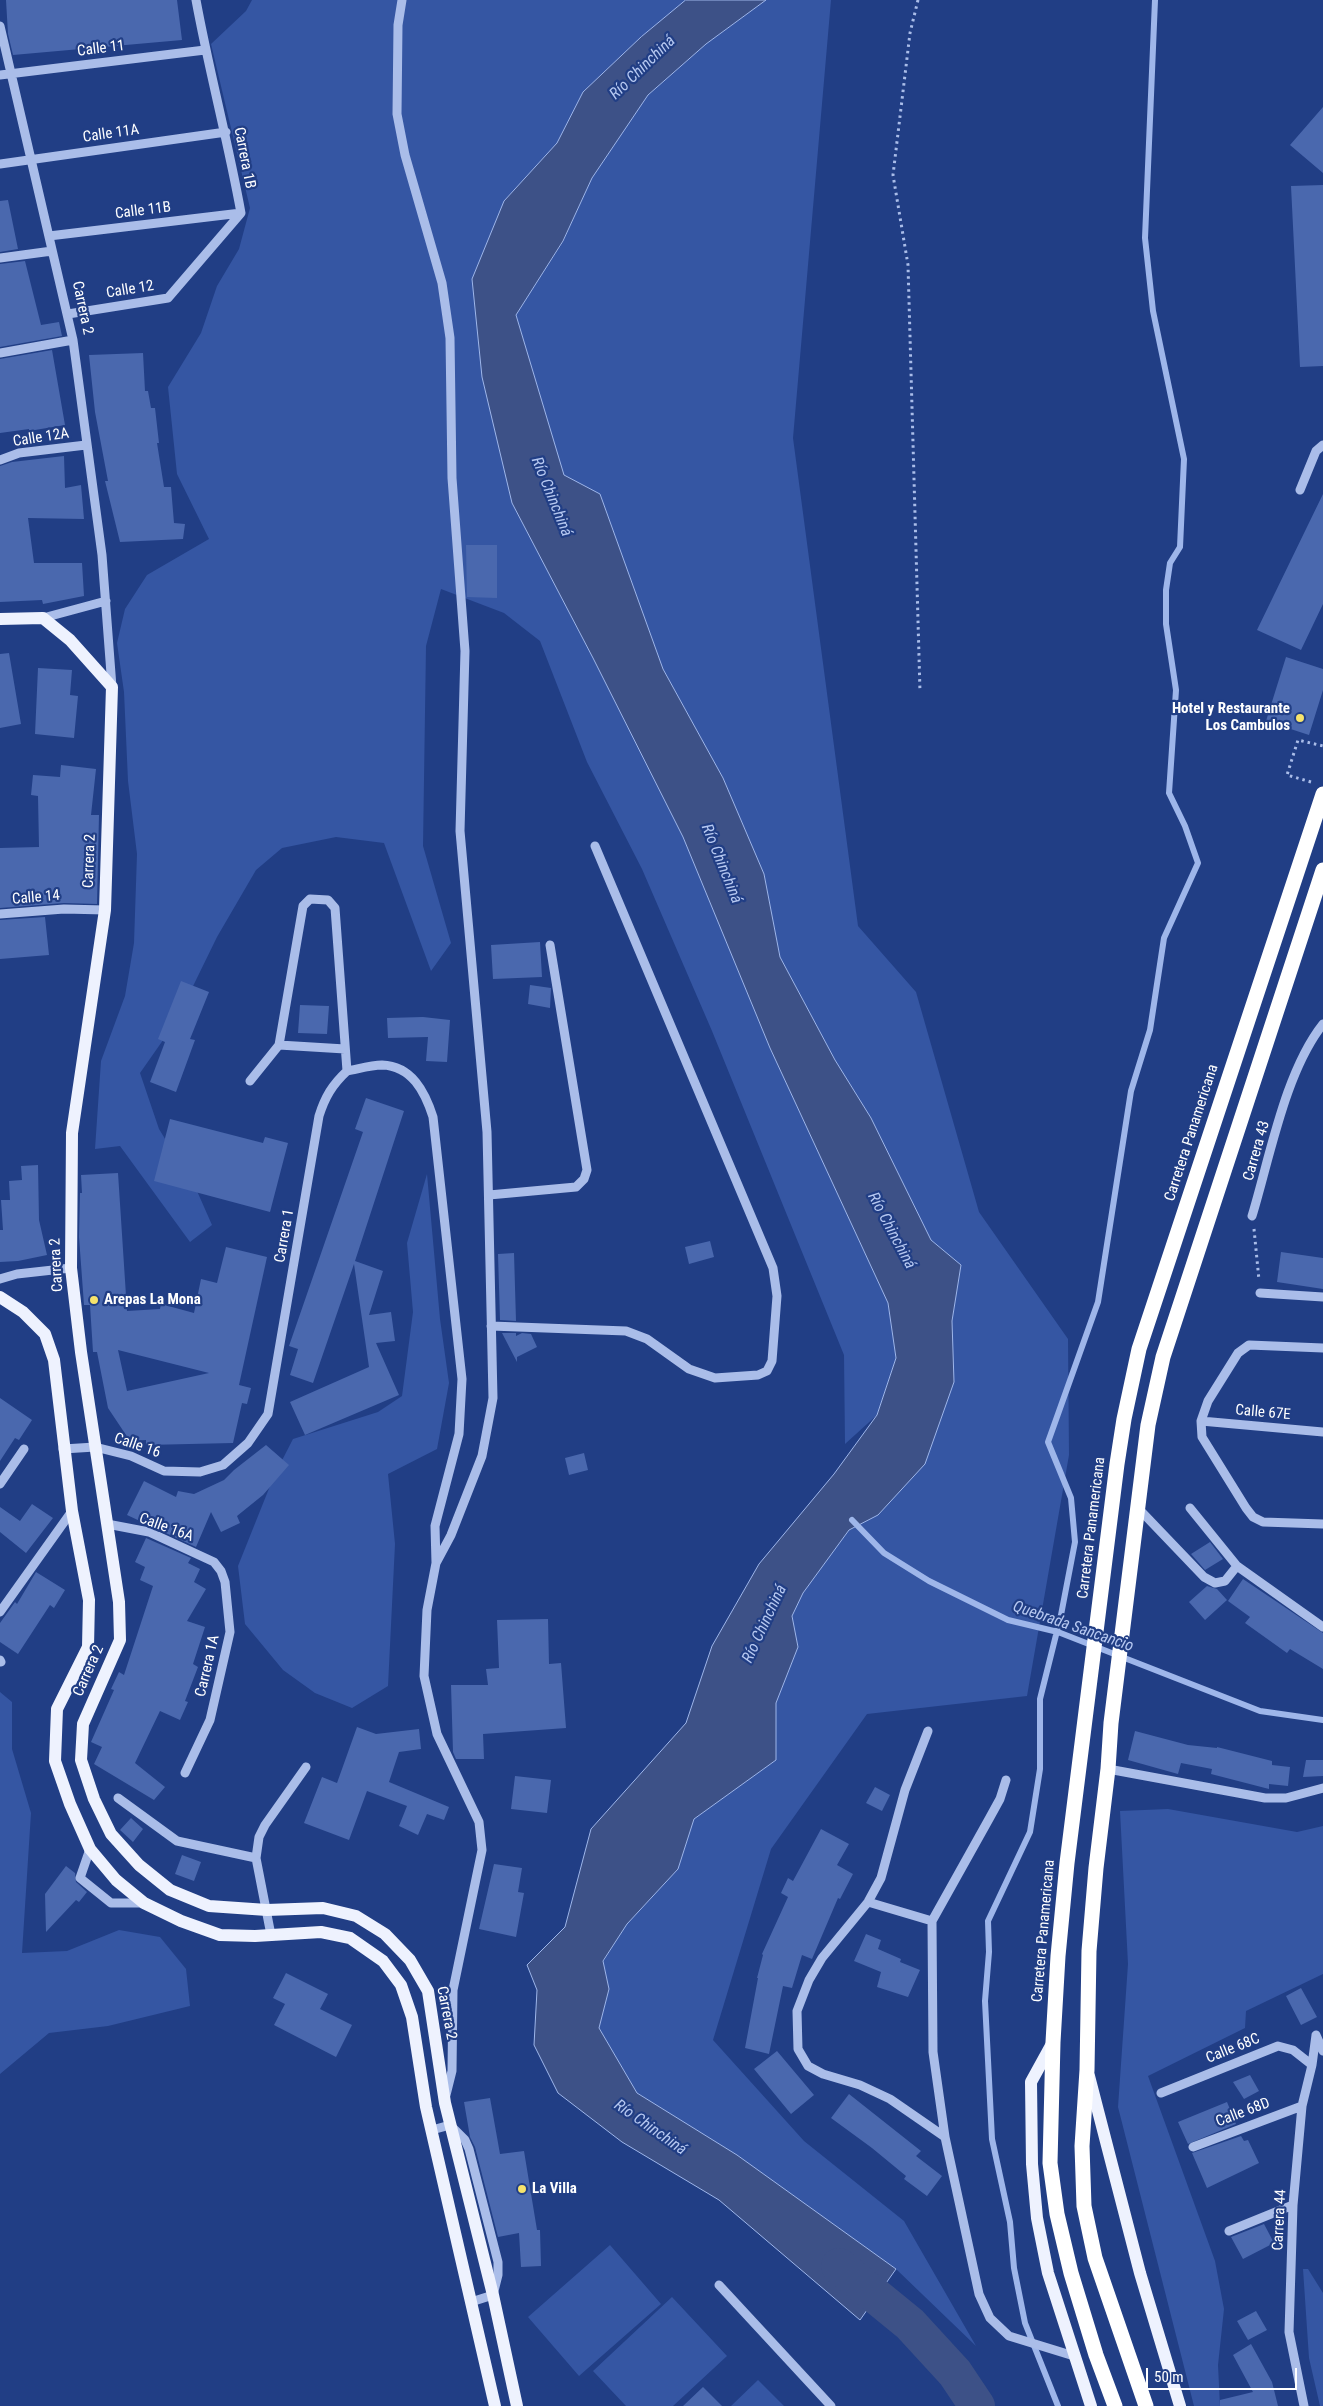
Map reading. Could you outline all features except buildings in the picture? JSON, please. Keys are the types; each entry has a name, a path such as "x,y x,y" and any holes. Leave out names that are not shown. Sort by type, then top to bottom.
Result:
{"highway":[{"name":"Carretera Panamericana","path":"1115,2406 1096,2355 1074,2282 1057,2214 1050,2163 1053,2042 1066,1872 1117,1464 1124,1419 1139,1349 1319,789"},
{"path":"1146,2406 1095,2258 1084,2206 1082,2146 1087,2070 1089,1950 1111,1723 1148,1425 1163,1357 1323,870"}],"main road":[{"path":"0,619 43,618 70,640 112,687"},
{"name":"Carrera 2","path":"112,687 105,910 72,1133 71,1268 94,1447 119,1602 120,1640 84,1724 81,1760 94,1800 110,1834 139,1865 170,1890 209,1906 267,1910 323,1908 356,1916 385,1934 410,1960 428,1991 445,2103 493,2294 517,2406"},
{"name":"Carrera 2","path":"0,1297 23,1312 45,1334 54,1360 63,1449 72,1511 89,1600 88,1647 57,1709 55,1761 90,1849 116,1880 144,1903 181,1921 220,1935 271,1935 321,1932 350,1938 383,1961 401,1986 412,2017 432,2130 495,2406"},
{"path":"1053,2042 1031,2082 1032,2164 1037,2218 1048,2273 1091,2406"},
{"path":"1087,2070 1140,2273 1180,2406"}],"street":[{"name":"Carrera 1B","path":"168,298 240,213 226,132 205,50 196,0"},
{"path":"402,0 398,25 398,114 405,154 442,283 450,338 452,478 465,651 460,831 487,1132 489,1195 493,1398 482,1456 451,1535 436,1563"},
{"name":"Carrera 2","path":"0,26 68,314 102,555 112,687"},
{"name":"Calle 11","path":"0,75 205,50"},
{"name":"Calle 11A","path":"0,164 30,158 226,132"},
{"name":"Calle 11B","path":"49,236 240,213"},
{"path":"0,258 52,251"},
{"name":"Calle 12","path":"68,314 168,298"},
{"path":"0,353 72,340"},
{"path":"1300,490 1316,451 1323,444"},
{"name":"Calle 12A","path":"0,460 19,453 86,445"},
{"path":"43,618 106,601"},
{"path":"491,1326 626,1331 647,1339 689,1369 715,1378 758,1376 767,1371 772,1362 777,1296 773,1268 595,846"},
{"path":"250,1081 279,1045 304,906 310,899 328,900 335,908 347,1071 382,1065 405,1071 425,1093 433,1117 462,1379 459,1434 435,1526 436,1563 427,1610 424,1676 437,1734 479,1822 482,1850 453,1990 452,2071 445,2103"},
{"name":"Calle 14","path":"0,914 64,908 105,910"},
{"path":"489,1195 576,1186 584,1179 587,1170 550,945"},
{"name":"Carrera 43","path":"1252,1216 1289,1090 1323,1024"},
{"path":"279,1045 345,1049"},
{"name":"Carrera 1","path":"268,1414 319,1116 324,1098 334,1083 347,1071"},
{"path":"0,1279 16,1274 71,1268"},
{"path":"1260,1293 1323,1297"},
{"path":"1323,1348 1249,1345 1238,1353 1208,1401 1202,1422 1202,1437 1253,1517 1263,1522 1323,1524"},
{"name":"Calle 16","path":"63,1449 94,1447 131,1456 164,1471 200,1472 223,1465 248,1443 268,1414"},
{"name":"Calle 67E","path":"1202,1422 1323,1432"},
{"path":"0,1484 24,1449"},
{"path":"1190,1508 1237,1566 1323,1627"},
{"path":"0,1612 72,1511"},
{"path":"1138,1514 1215,1583 1225,1581 1237,1566"},
{"name":"Calle 16A","path":"106,1524 148,1532 214,1562"},
{"name":"Carrera 1A","path":"185,1773 210,1720 230,1632 225,1582 221,1571 214,1562"},
{"path":"928,1731 905,1790 881,1878 868,1902 822,1958 809,1980 798,2011 798,2049 808,2066 823,2074 860,2085 890,2099 945,2137"},
{"path":"271,1935 256,1858 259,1837 265,1825 306,1767"},
{"path":"1108,1769 1265,1798 1286,1798 1323,1788"},
{"path":"1006,1780 1000,1800 932,1921 933,2052 945,2137 980,2294 990,2318 1009,2336 1074,2356"},
{"path":"118,1798 177,1841 256,1858"},
{"path":"90,1849 80,1878 111,1904 144,1903"},
{"path":"868,1902 932,1921"},
{"path":"1320,2033 1323,2051"},
{"name":"Carrera 44","path":"1304,2406 1289,2332 1294,2204 1302,2106 1320,2033"},
{"name":"Calle 68C","path":"1161,2093 1278,2046 1294,2050 1312,2064"},
{"name":"Calle 68D","path":"1193,2147 1302,2106"},
{"path":"432,2130 450,2125"},
{"path":"1229,2231 1294,2204"},
{"path":"720,2284 831,2406"},
{"path":"471,2302 493,2294"}],"path":[{"path":"918,0 910,33 893,175 908,265 920,692"},
{"path":"1319,789 1287,775 1298,740 1323,746"},
{"path":"1252,1216 1260,1293"}],"shaded area":[{"path":"252,0 686,0 641,37 583,92 557,143 504,201 512,503 683,837 770,1048 888,1303 896,1358 877,1415 845,1444 844,1355 712,1031 642,869 587,762 540,641 504,613 441,589 426,646 423,846 451,943 431,971 384,843 336,837 282,848 256,870 217,937 175,1023 140,1073 159,1129 197,1191 212,1225 190,1242 120,1146 95,1149 101,1061 125,996 134,943 137,854 128,781 124,692 117,643 125,609 147,575 209,539 177,474 168,387 201,333 217,286 239,249 250,208 211,44 246,11"},
{"path":"766,0 831,0 793,438 858,926 916,992 979,1212 1068,1339 1069,1455 1027,1696 867,1714 771,1849 713,2040 804,2141 904,2221 976,2346 896,2269 737,2155 637,2093 599,2028 609,1989 603,1962 627,1924 678,1869 694,1819 776,1760 776,1703 798,1647 792,1616 803,1593 849,1530 878,1515 954,1382 952,1321 961,1265 931,1240 871,1118 835,1060 780,957 764,874 723,778 663,669 600,494 564,476 516,315 563,242 592,178 648,95 706,44"},
{"path":"427,1174 440,1319 449,1383 437,1449 388,1474 395,1544 388,1686 352,1708 315,1693 283,1670 245,1624 238,1566 274,1476 293,1439 378,1412 402,1396 413,1312 407,1243"},
{"path":"0,1692 12,1702 12,1749 31,1813 22,1953 67,1951 119,1930 160,1937 186,1969 190,2006 108,2026 49,2033 0,2074"},
{"path":"1168,1809 1297,1832 1323,1826 1323,1974 1246,2011 1245,2028 1148,2076 1215,2261 1224,2309 1218,2365 1220,2406 1194,2406 1118,2107 1128,1964 1120,1811"},
{"path":"610,2245 661,2304 579,2376 528,2317"},
{"path":"1303,2269 1308,2269 1323,2293 1323,2406 1320,2406 1309,2358"},
{"path":"672,2297 727,2356 673,2406 626,2406 593,2371"},
{"path":"758,2380 784,2406 731,2406"}],"water":[{"path":"686,0 766,0 706,44 648,95 592,178 563,241 516,315 564,475 600,494 663,669 723,778 764,874 780,957 835,1060 871,1118 931,1240 961,1265 952,1321 954,1382 925,1464 878,1515 849,1530 803,1593 792,1616 798,1647 776,1703 776,1760 694,1819 678,1869 627,1924 603,1961 609,1989 599,2028 637,2093 737,2155 896,2269 860,2320 719,2200 622,2142 558,2093 534,2045 537,1990 527,1965 565,1927 591,1829 686,1723 712,1646 759,1564 834,1474 877,1415 896,1358 888,1303 770,1048 683,837 512,503 482,377 472,279 504,201 557,143 583,92 641,37"}],"waterway":[{"path":"1058,2406 1025,2323 1014,2268 1010,2222 992,2139 985,2001 989,1952 988,1921 1030,1832 1040,1769 1040,1699 1061,1615 1075,1542 1071,1498 1048,1442 1098,1302 1131,1091 1150,1030 1164,938 1198,863 1185,826 1169,793 1176,690 1166,624 1166,590 1170,563 1180,547 1184,459 1153,311 1145,238 1155,0"},
{"name":"Quebrada Sancancio","path":"852,1520 884,1553 929,1581 1008,1620 1058,1632 1260,1711 1323,1720"},
{"name":"Río Chinchiná","path":"839,2266 910,2324 955,2373 977,2406"}],"place":[{"name":"Hotel y Restaurante Los Cambulos","path":"1300,718"},
{"name":"Arepas La Mona","path":"94,1300"},
{"name":"La Villa","path":"522,2189"}]}
